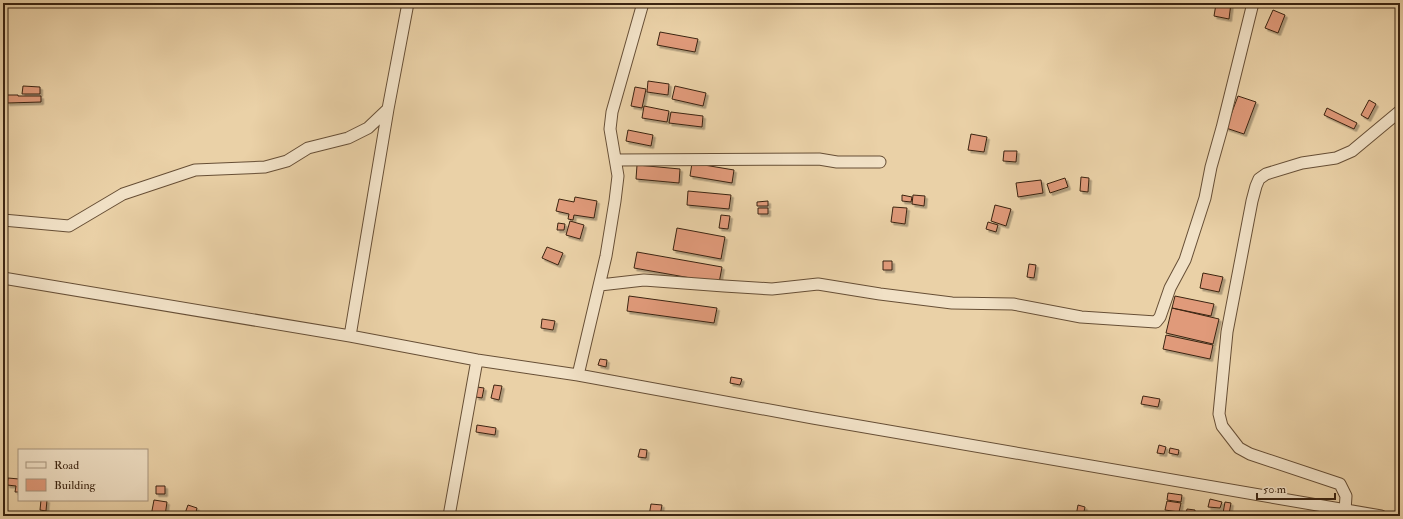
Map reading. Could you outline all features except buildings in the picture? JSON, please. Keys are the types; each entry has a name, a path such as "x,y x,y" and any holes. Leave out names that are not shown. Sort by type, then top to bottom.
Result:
{"street":[{"path":"350,336 388,109 408,3"},
{"path":"578,375 600,285 616,195 618,176 610,129 612,112 643,3"},
{"path":"600,285 644,280 772,289 818,284 952,303 1013,304 1081,317 1156,322 1160,317 1170,288 1185,260 1205,198 1211,167 1253,3"},
{"path":"3,220 69,226 123,194 195,170 264,167 288,161 308,148 348,138 368,128 388,109"},
{"path":"1345,511 1346,496 1340,484 1250,454 1239,448 1222,426 1219,414 1228,332 1252,201 1259,179 1266,174 1302,163 1336,158 1352,151 1400,111"},
{"path":"616,160 819,159 836,162 880,162"},
{"path":"3,278 350,336 477,360 578,375 821,419 1345,511 1381,516"},
{"path":"449,516 477,360"}]}
